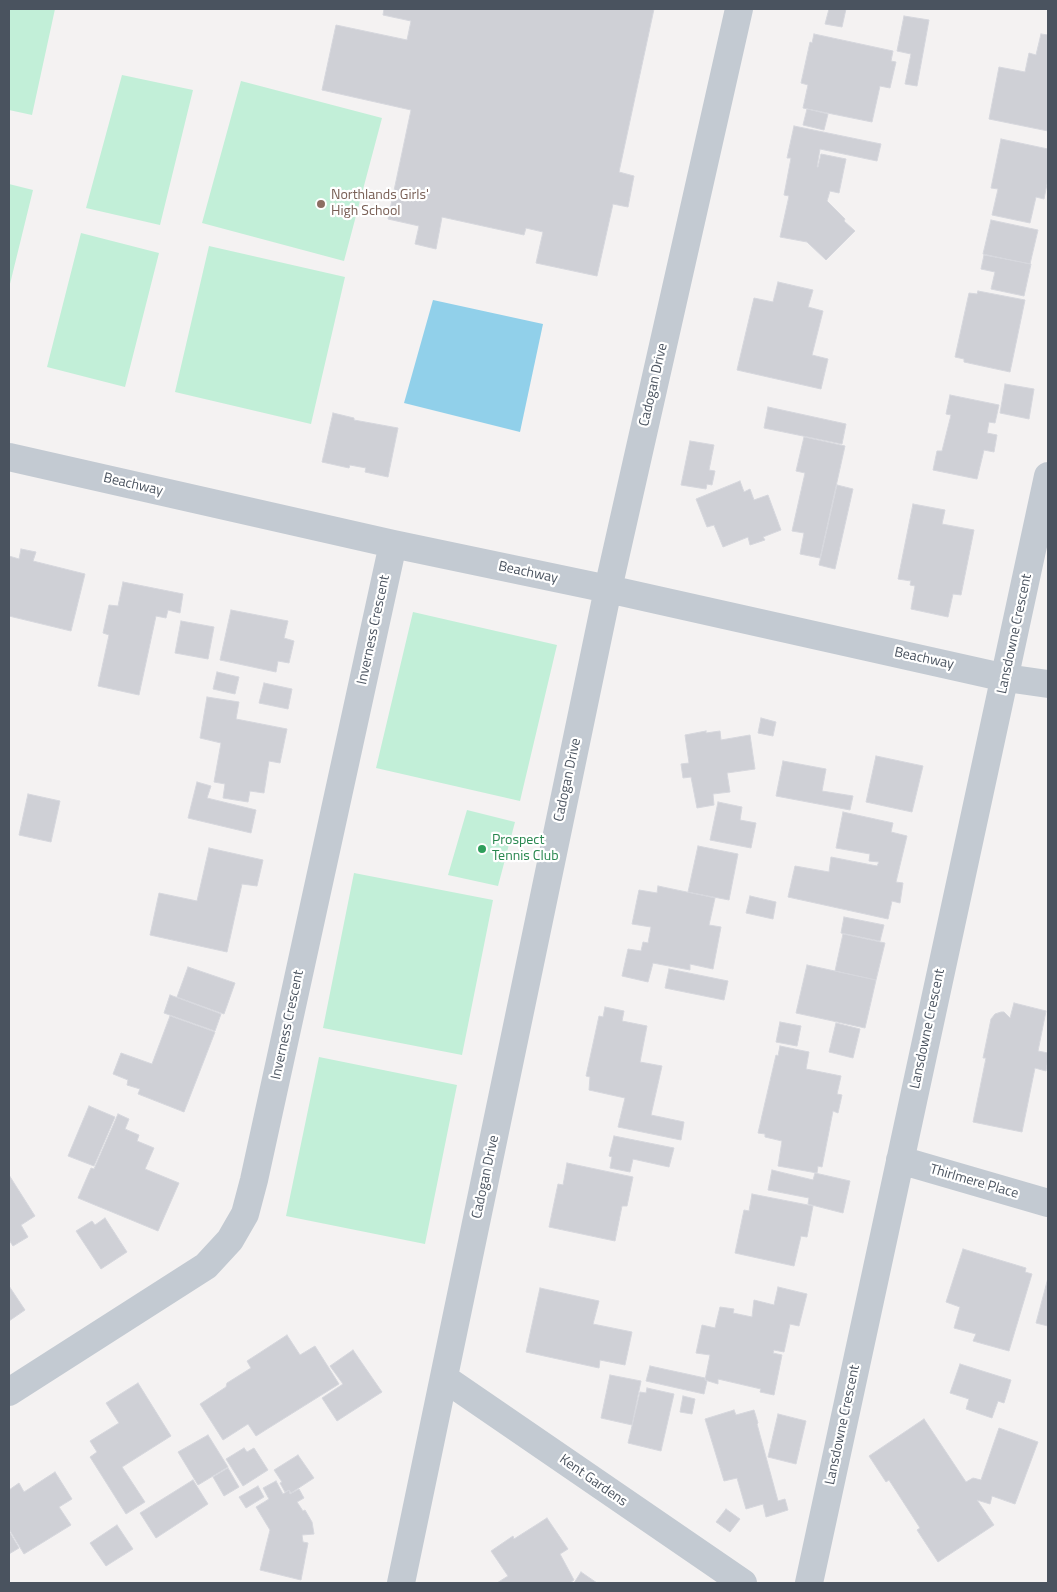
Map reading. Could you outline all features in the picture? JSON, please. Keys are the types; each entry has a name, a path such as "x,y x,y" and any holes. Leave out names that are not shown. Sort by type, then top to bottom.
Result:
{"street":[{"name":"Cadogan Drive","path":"401,1583 608,590 739,9"},
{"name":"Beachway","path":"9,457 393,544 1006,678 1048,684"},
{"name":"Lansdowne Crescent","path":"809,1583 1006,678 1048,476"},
{"name":"Inverness Crescent","path":"9,1392 206,1266 230,1240 245,1214 393,544"},
{"name":"Thirlmere Place","path":"900,1160 1048,1203"},
{"name":"Kent Gardens","path":"444,1378 742,1583"}],"green space":[{"path":"9,9 55,9 32,115 9,110"},
{"path":"122,75 193,90 160,225 86,208"},
{"path":"241,81 382,118 344,261 202,223"},
{"path":"9,184 33,190 9,288"},
{"path":"81,233 159,253 125,387 47,367"},
{"path":"209,246 345,277 311,424 175,392"},
{"path":"413,612 557,645 520,801 376,768"},
{"name":"Prospect Tennis Club","path":"467,810 515,822 498,886 448,875"},
{"path":"354,873 493,900 462,1055 323,1028"},
{"path":"319,1057 457,1085 425,1244 286,1216"}],"water":[{"path":"433,300 543,324 520,432 404,403"}],"building":[{"path":"384,9 654,9 619,172 634,176 628,207 613,204 597,276 536,263 543,232 526,228 524,235 442,217 436,249 415,244 419,226 388,219 411,110 322,90 336,25 407,40 411,21 383,15"},
{"path":"829,9 846,9 842,27 825,24"},
{"path":"904,16 929,20 917,86 905,84 911,54 897,51"},
{"path":"814,34 893,51 891,61 896,62 890,88 880,86 872,122 803,108 808,85 801,83 810,42 812,43"},
{"path":"1041,34 1048,35 1048,131 989,119 999,67 1025,72 1029,53 1036,55"},
{"path":"807,109 828,114 824,130 803,125"},
{"path":"794,126 881,144 877,161 820,149 817,167 821,154 846,159 839,193 830,191 827,201 855,231 826,260 807,242 780,237 789,196 784,195 791,158 787,158"},
{"path":"1001,139 1048,149 1048,179 1044,199 1036,197 1030,223 992,215 998,189 991,188"},
{"path":"991,220 1038,230 1030,264 983,254"},
{"path":"984,255 1031,264 1024,296 991,289 995,272 981,269"},
{"path":"778,282 813,290 808,307 823,311 812,355 828,359 821,389 737,370 754,298 773,302"},
{"path":"978,291 1025,300 1010,372 964,362 964,359 955,357 969,293 977,294"},
{"path":"1005,384 1034,389 1029,419 1000,413"},
{"path":"950,395 999,405 995,423 989,422 987,433 997,435 994,452 984,450 977,479 933,470 937,451 942,451 951,415 946,414"},
{"path":"768,407 846,424 842,444 764,428"},
{"path":"333,413 354,418 354,420 398,428 388,477 365,472 366,468 350,465 349,468 322,462"},
{"path":"804,437 845,446 820,558 800,554 804,533 792,531 805,473 796,471"},
{"path":"690,441 714,445 709,470 715,471 712,485 707,484 706,489 681,485"},
{"path":"740,481 744,492 750,489 754,500 768,495 781,530 763,537 765,540 750,545 748,537 723,547 714,525 707,527 696,499"},
{"path":"837,485 853,489 835,569 819,565"},
{"path":"913,504 945,510 942,524 974,530 961,595 953,594 948,617 911,609 915,586 910,585 911,581 898,579"},
{"path":"21,549 36,552 33,561 85,574 71,631 9,616 9,556 19,559"},
{"path":"123,582 183,594 180,613 168,610 166,618 156,616 139,695 98,686 109,635 103,633 109,605 118,606"},
{"path":"231,610 288,621 284,638 294,641 289,663 278,661 276,672 220,660"},
{"path":"181,621 214,627 208,659 175,653"},
{"path":"217,672 239,677 235,694 213,689"},
{"path":"264,683 292,689 288,709 259,703"},
{"path":"207,697 239,702 236,719 287,729 280,763 269,761 264,793 250,791 248,802 223,798 225,784 214,782 221,743 200,738"},
{"path":"761,718 776,722 773,736 758,733"},
{"path":"706,731 706,733 720,731 721,740 750,735 755,769 727,773 730,792 713,794 714,805 697,808 691,777 683,778 681,764 689,763 685,735"},
{"path":"876,756 923,766 912,812 866,802"},
{"path":"783,761 826,769 822,791 853,796 850,810 776,796"},
{"path":"197,782 211,786 207,798 256,810 251,833 188,818"},
{"path":"28,794 60,801 51,842 19,835"},
{"path":"718,802 742,807 740,820 756,823 751,848 710,840"},
{"path":"843,812 893,823 891,832 907,836 896,882 903,883 900,903 892,901 888,919 788,897 795,866 829,872 831,857 877,866 879,862 869,861 870,854 836,848"},
{"path":"698,846 738,854 729,900 688,892"},
{"path":"209,848 263,860 257,886 242,884 227,952 150,935 159,893 197,901"},
{"path":"658,886 715,898 709,925 721,927 713,969 690,964 690,970 653,963 648,982 622,976 628,949 641,951 643,942 648,943 651,927 632,924 639,890 657,893"},
{"path":"750,896 776,902 773,919 746,913"},
{"path":"844,917 884,925 880,941 841,933"},
{"path":"843,934 885,943 876,980 835,971"},
{"path":"807,965 876,980 865,1028 796,1013"},
{"path":"188,967 235,983 224,1014 177,997"},
{"path":"669,969 728,981 724,1000 665,988"},
{"path":"170,995 221,1014 215,1031 164,1013"},
{"path":"1014,1003 1046,1011 1038,1051 1048,1053 1046,1071 1035,1068 1022,1132 973,1122 986,1058 983,1058 991,1019 995,1014 1001,1012 1004,1012 1010,1018"},
{"path":"605,1007 624,1011 622,1021 647,1026 640,1062 662,1066 651,1115 684,1122 681,1140 618,1127 625,1098 589,1090 590,1077 586,1076 599,1016 603,1017"},
{"path":"170,1016 215,1032 184,1112 138,1094 140,1089 127,1085 128,1080 113,1074 121,1053 152,1064"},
{"path":"780,1022 801,1026 797,1046 776,1042"},
{"path":"836,1023 860,1029 853,1058 829,1052"},
{"path":"780,1046 809,1052 806,1069 841,1076 837,1094 842,1095 838,1113 833,1111 822,1167 818,1166 817,1173 778,1166 782,1141 765,1137 765,1134 758,1133 776,1055 778,1056"},
{"path":"89,1106 115,1117 94,1166 68,1156"},
{"path":"118,1114 129,1119 125,1129 139,1135 137,1141 154,1148 145,1169 179,1183 158,1231 78,1198 91,1168 94,1169"},
{"path":"614,1136 674,1148 669,1167 633,1159 630,1172 610,1168 612,1157 609,1156"},
{"path":"567,1163 633,1177 627,1206 622,1206 615,1241 549,1227 558,1184 563,1185"},
{"path":"772,1170 813,1180 815,1173 850,1181 843,1213 808,1204 809,1198 768,1190"},
{"path":"9,1175 35,1216 21,1225 28,1237 13,1246 9,1240"},
{"path":"752,1194 813,1206 807,1237 801,1236 794,1266 735,1253 744,1210 749,1211"},
{"path":"105,1218 127,1252 101,1269 76,1231 92,1221 95,1225"},
{"path":"963,1249 1026,1268 1025,1272 1032,1274 1009,1351 973,1341 976,1334 954,1328 960,1307 946,1302"},
{"path":"1048,1278 1048,1326 1036,1323"},
{"path":"9,1286 25,1310 9,1321"},
{"path":"778,1287 807,1294 799,1326 790,1324 784,1352 774,1350 773,1353 782,1355 774,1395 760,1392 761,1389 718,1379 718,1384 705,1380 710,1355 696,1353 702,1325 715,1328 720,1307 734,1309 733,1313 752,1317 754,1300 774,1305"},
{"path":"540,1288 599,1301 593,1324 632,1332 625,1365 600,1360 599,1368 526,1352"},
{"path":"287,1335 300,1355 315,1346 339,1384 256,1436 248,1424 223,1440 200,1404 226,1387 227,1383 251,1368 247,1361"},
{"path":"353,1350 382,1392 337,1421 322,1398 343,1384 330,1366"},
{"path":"960,1364 1011,1380 1004,1403 998,1401 992,1418 966,1409 969,1399 950,1393"},
{"path":"650,1366 705,1378 707,1381 704,1394 646,1381"},
{"path":"610,1375 641,1381 632,1425 601,1418"},
{"path":"138,1383 171,1436 122,1467 145,1502 126,1514 90,1457 97,1452 90,1441 119,1423 106,1403"},
{"path":"647,1388 674,1394 661,1451 628,1443 640,1392 646,1393"},
{"path":"683,1396 695,1399 692,1414 680,1412"},
{"path":"734,1410 736,1415 754,1410 778,1501 785,1499 788,1510 766,1517 763,1504 746,1509 737,1478 724,1481 705,1419"},
{"path":"778,1414 806,1421 796,1464 768,1457"},
{"path":"924,1419 966,1482 973,1478 981,1480 999,1428 1038,1442 1015,1504 992,1496 990,1504 977,1500 994,1525 938,1562 917,1530 920,1528 889,1480 886,1482 869,1456"},
{"path":"208,1435 228,1467 198,1485 178,1452"},
{"path":"244,1448 247,1452 254,1448 268,1470 243,1486 226,1459"},
{"path":"298,1455 314,1478 291,1493 289,1490 285,1492 280,1483 282,1482 274,1470"},
{"path":"228,1468 239,1487 224,1496 213,1477"},
{"path":"55,1472 72,1499 59,1507 71,1525 24,1554 9,1529 9,1490 19,1483 24,1492"},
{"path":"193,1480 208,1504 156,1538 140,1513"},
{"path":"276,1481 283,1494 289,1490 290,1494 299,1489 304,1498 297,1502 303,1511 305,1510 312,1522 314,1534 302,1535 303,1542 308,1543 301,1580 260,1570 270,1530 256,1507 269,1499 263,1488"},
{"path":"258,1486 264,1497 246,1508 239,1497"},
{"path":"726,1509 740,1519 730,1532 716,1522"},
{"path":"547,1518 568,1549 560,1554 574,1580 570,1583 497,1583 508,1576 491,1551 513,1536 514,1539"},
{"path":"117,1525 133,1549 106,1566 90,1543"},
{"path":"9,1531 19,1548 9,1554"},
{"path":"581,1572 597,1583 574,1583"}],"place":[{"name":"Northlands Girls' High School","path":"321,204"},
{"name":"Prospect Tennis Club","path":"482,849"}]}
